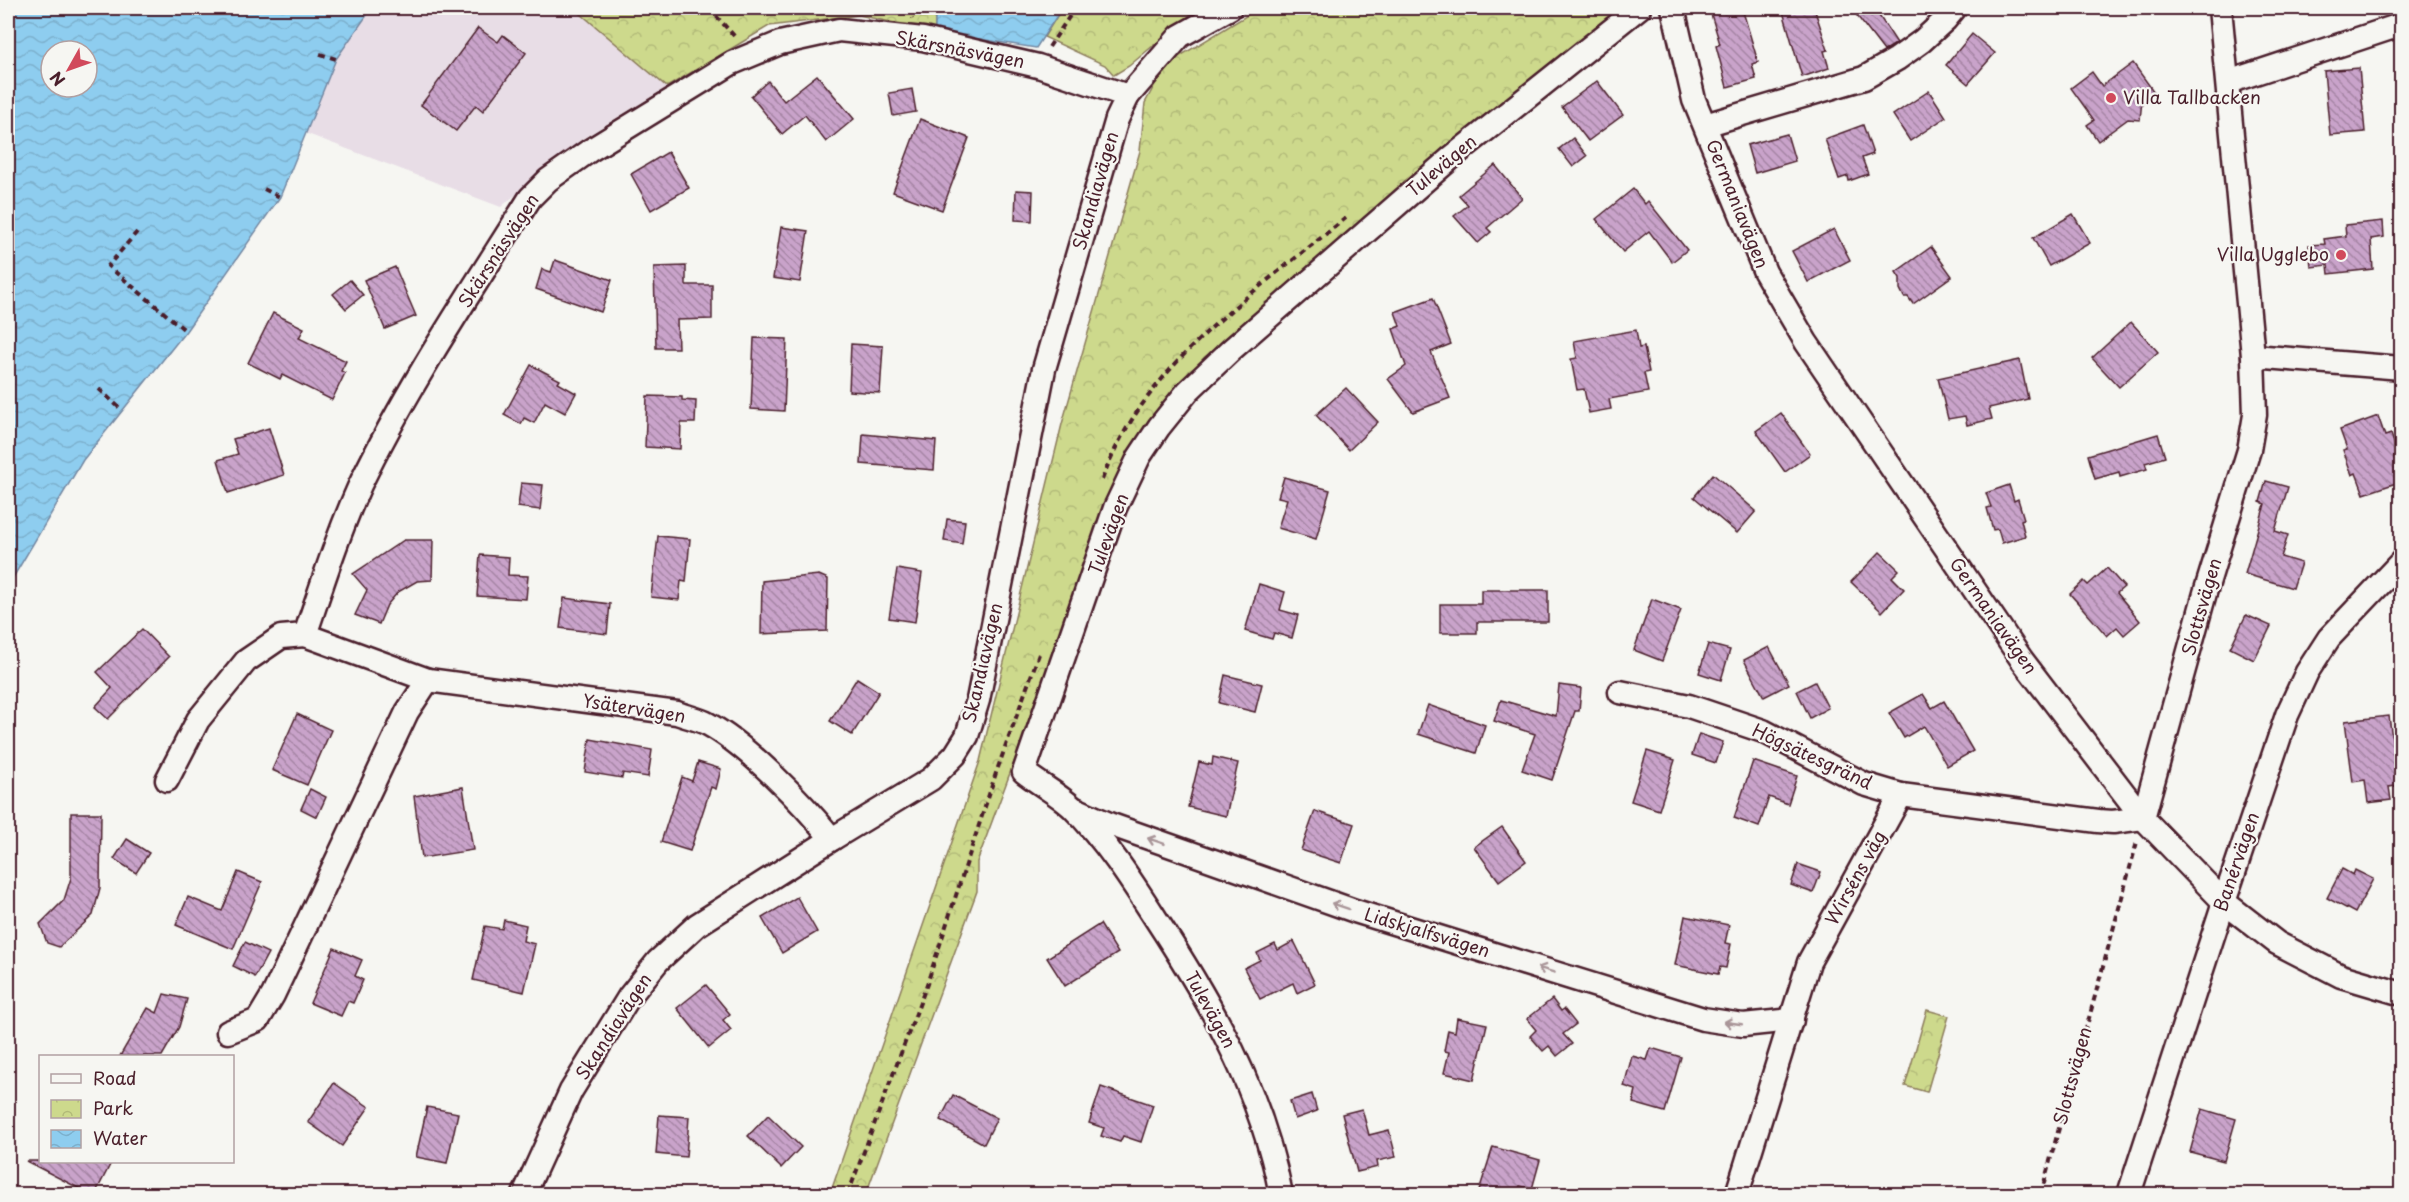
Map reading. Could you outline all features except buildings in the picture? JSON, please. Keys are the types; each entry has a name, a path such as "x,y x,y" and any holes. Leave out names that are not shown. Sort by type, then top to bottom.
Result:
{"street":[{"name":"Skandiavägen","path":"524,1194 572,1091 629,997 658,961 697,925 831,839 932,779 955,755 967,736 978,700 1044,369 1117,119 1128,96 1180,36 1230,8"},
{"name":"Tulevägen","path":"1281,1194 1270,1144 1250,1086 1233,1048 1181,958 1123,868 1071,806 1024,772 1115,508 1139,457 1159,427 1188,392 1231,350 1443,164 1639,8"},
{"name":"Germaniavägen","path":"1673,8 1694,100 1765,272 1806,342 2022,660 2143,818 2224,902 2277,943 2341,976 2402,994"},
{"name":"Germaniavägen","path":"1705,125 1864,78 1898,59 1922,41 1945,20 1954,8"},
{"name":"Slottsvägen","path":"2143,818 2205,593 2249,450 2255,415 2253,356 2220,8"},
{"path":"2228,82 2397,26"},
{"name":"Skärsnäsvägen","path":"305,636 335,547 360,485 419,376 530,198 548,180 589,151 732,63 780,43 839,30 923,39 1038,66 1128,96"},
{"path":"2253,356 2402,368"},
{"name":"Banérvägen","path":"2129,1194 2287,715 2307,672 2330,638 2402,561"},
{"path":"167,780 198,720 246,661 281,637 305,636"},
{"name":"Ysätervägen","path":"305,636 428,680 677,713 707,723 747,753 814,816 831,839"},
{"path":"228,1032 258,1020 273,995 407,712 428,680"},
{"name":"Högsätesgränd","path":"1620,692 1689,706 1763,731 1864,784 1901,795"},
{"path":"1901,795 2098,821 2114,822 2143,818"},
{"name":"Wirséns väg","path":"1737,1194 1809,962 1901,795"},
{"name":"Lidskjalfsvägen","path":"1071,806 1109,824 1355,911 1703,1019 1743,1025 1792,1020"}],"path":[{"path":"709,8 735,36 746,57"},
{"path":"1038,66 1075,8"},
{"path":"320,54 336,59"},
{"path":"264,189 280,196"},
{"path":"1099,488 1111,455 1147,397 1204,334 1352,213"},
{"path":"137,232 108,266 186,331"},
{"path":"99,389 122,410"},
{"path":"848,1194 927,984 996,773 1040,652"},
{"name":"Slottsvägen","path":"2041,1194 2143,818"}],"shaded area":[{"path":"372,8 574,8 667,87 582,139 501,207 305,133 336,59"}],"green space":[{"path":"574,8 935,8 935,32 859,15 769,26 667,87"},
{"path":"1062,8 1198,8 1129,66 1114,75 1105,65 1044,37"},
{"path":"1259,8 1625,8 1213,354 1097,539 977,862 977,891 866,1194 830,1194 980,761 1062,424 1140,151 1145,103 1159,77 1175,59"},
{"path":"1927,1010 1949,1016 1927,1092 1905,1086"}],"water":[{"path":"8,8 372,8 336,59 280,197 186,331 83,460 8,586"},
{"path":"935,8 1062,8 1036,48 935,32"}],"place":[{"name":"Villa Tallbacken","path":"2111,98"},
{"name":"Villa Ugglebo","path":"2341,255"}]}
